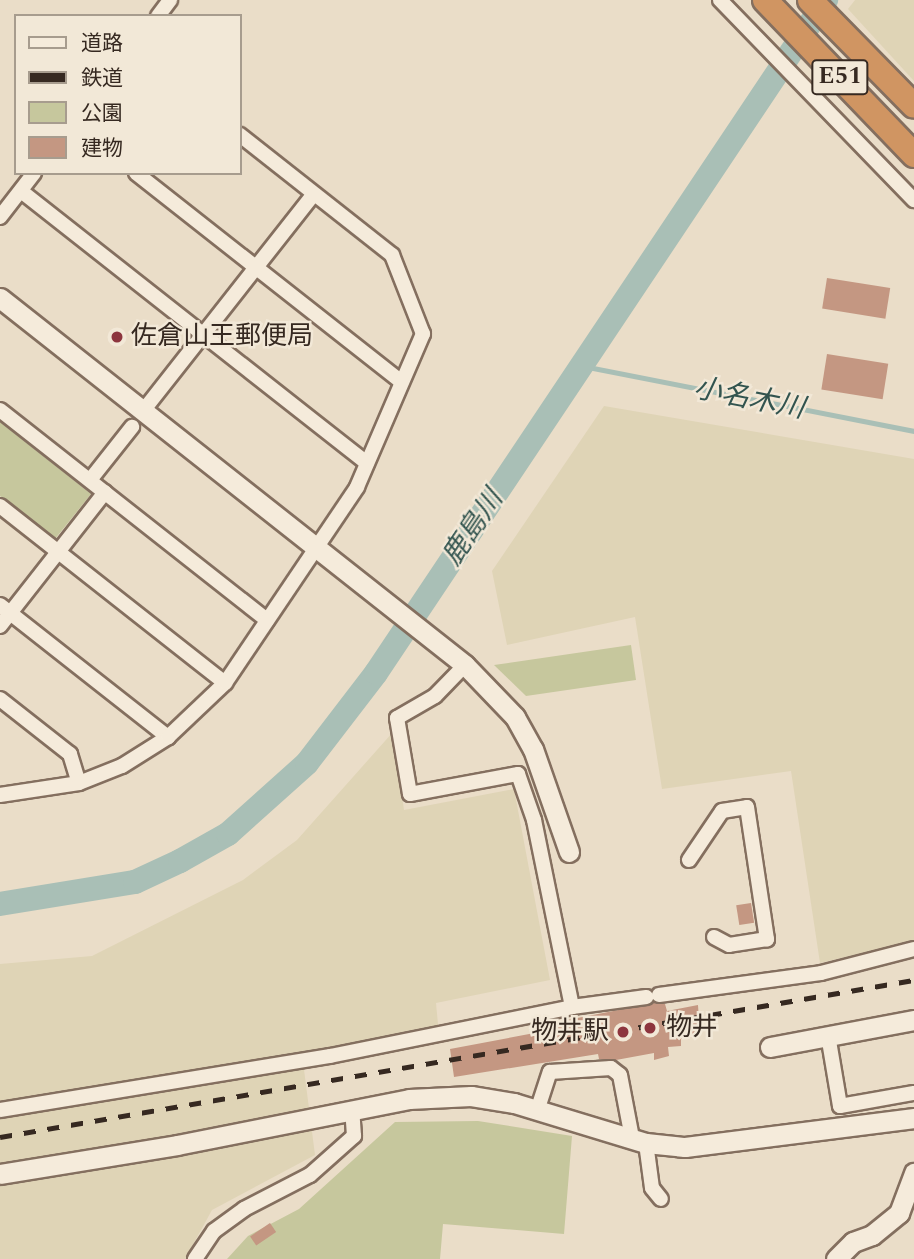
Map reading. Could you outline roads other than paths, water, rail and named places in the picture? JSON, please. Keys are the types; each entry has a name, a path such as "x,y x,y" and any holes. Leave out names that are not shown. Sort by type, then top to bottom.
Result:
{"highway":[{"name":"E51","path":"765,0 914,155"},
{"name":"E51","path":"810,0 914,106"}],"street":[{"path":"720,0 914,200"},
{"path":"0,795 79,783 122,766 168,737 225,683 314,546 357,487 423,334 391,255 242,137"},
{"path":"0,217 33,175"},
{"path":"139,175 402,382"},
{"path":"21,191 367,463"},
{"path":"90,480 314,194"},
{"path":"0,298 137,419 314,546 465,665 515,717 533,749 569,852"},
{"path":"0,410 267,620"},
{"path":"0,626 5,609 58,551 105,492"},
{"path":"0,506 225,683"},
{"path":"5,609 168,737"},
{"path":"465,665 446,688 397,718 410,794 518,774 534,820 572,1007"},
{"path":"0,699 70,754 79,783"},
{"path":"689,860 722,811 747,807 767,939 729,945 714,937"},
{"path":"0,1110 330,1056 572,1007 821,973 914,949"},
{"path":"770,1047 914,1020"},
{"path":"828,1035 840,1106 914,1093"},
{"path":"538,1108 550,1072 611,1068 620,1075 652,1188 661,1199"},
{"path":"0,1174 177,1145 409,1099 471,1096 538,1108 639,1140 685,1147 730,1144 914,1118"},
{"path":"195,1259 214,1231 244,1209 310,1175 354,1136 352,1109"},
{"path":"836,1259 853,1242 873,1235 899,1213 914,1173"}],"waterway":[{"name":"鹿島川","path":"0,904 135,882 228,834 307,763 376,673 826,0"},
{"name":"小名木川","path":"583,366 914,431"}],"railway":[{"path":"0,1137 914,980"}],"place":[{"name":"佐倉山王郵便局","path":"117,337"},
{"name":"物井","path":"650,1028"},
{"name":"物井駅","path":"623,1032"}]}
